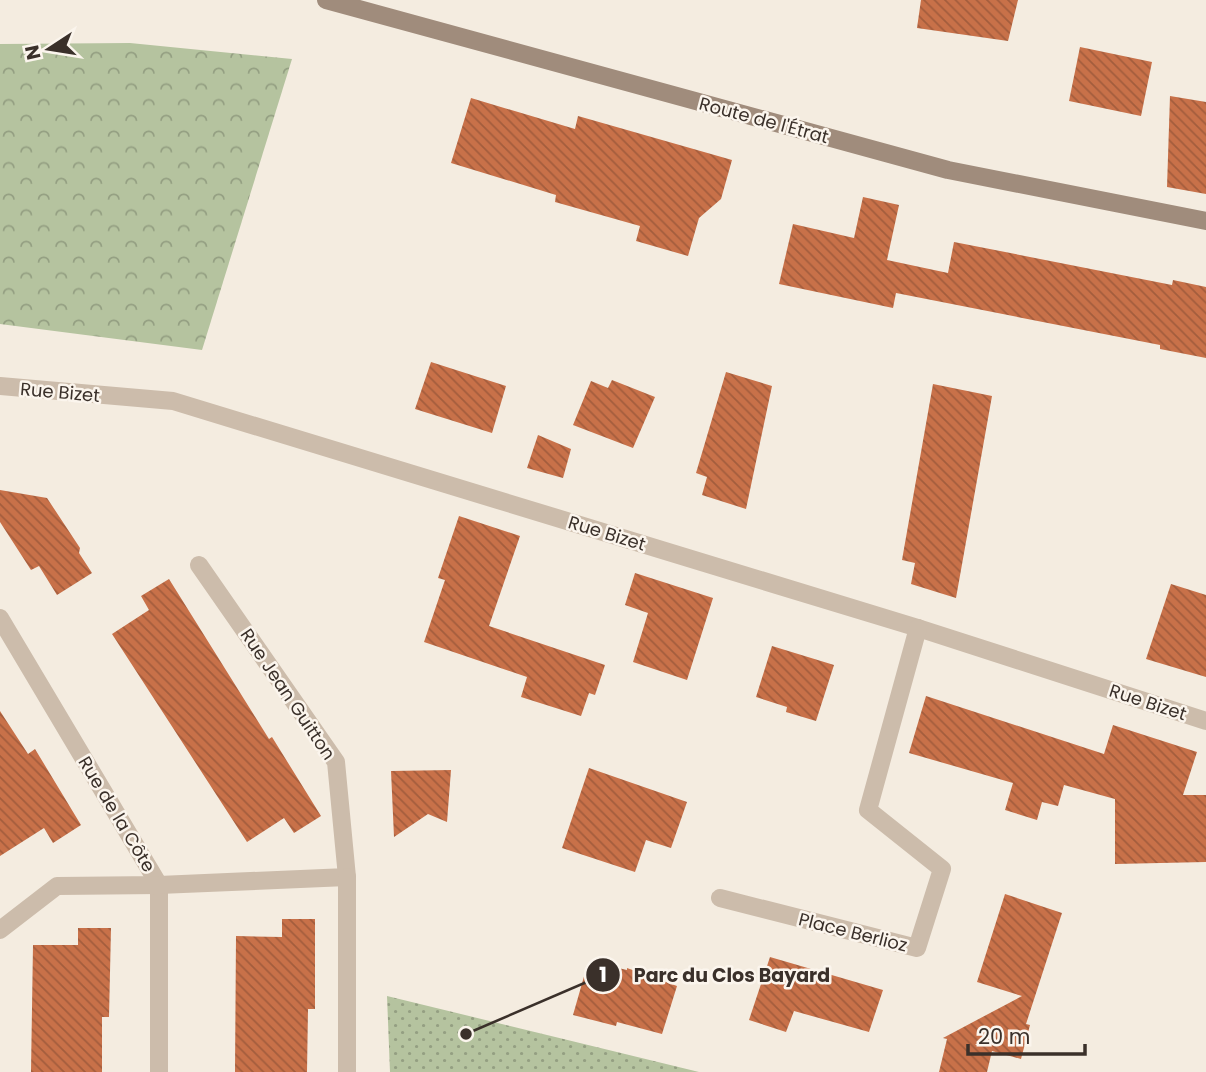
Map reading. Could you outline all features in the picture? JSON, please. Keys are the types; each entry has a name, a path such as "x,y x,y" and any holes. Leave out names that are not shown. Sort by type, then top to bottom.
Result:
{"main road":[{"name":"Route de l'Étrat","path":"326,0 948,170 1206,221"}],"street":[{"name":"Rue Bizet","path":"0,386 173,401 918,628 1206,721"},
{"name":"Rue Jean Guitton","path":"199,565 335,762 347,877 347,1072"},
{"name":"Rue de la Côte","path":"0,618 159,885 159,1072"},
{"name":"Place Berlioz","path":"720,898 917,948 942,869 868,810 918,628"},
{"path":"0,930 57,886 159,885 347,877"}],"green space":[{"path":"130,43 292,59 202,350 0,324 0,44"},
{"path":"387,996 699,1072 390,1072"}],"building":[{"path":"921,0 1018,0 1008,41 917,28"},
{"path":"1080,47 1152,62 1141,116 1069,101"},
{"path":"1170,96 1206,102 1206,194 1167,187"},
{"path":"471,98 575,129 578,116 732,160 721,199 699,218 688,256 636,241 640,226 555,202 556,195 451,163"},
{"path":"863,197 899,205 887,260 948,273 954,242 1172,285 1173,280 1206,287 1206,358 1160,349 1160,345 896,293 893,308 779,284 793,224 854,238"},
{"path":"431,362 506,386 492,433 415,409"},
{"path":"726,372 772,386 746,509 702,495 707,477 696,473"},
{"path":"612,380 655,397 633,448 573,425 591,381 608,388"},
{"path":"933,384 992,396 956,598 911,584 915,563 902,560"},
{"path":"538,435 571,449 563,478 527,468"},
{"path":"0,490 47,498 80,548 79,553 92,573 57,595 39,566 31,570 0,522"},
{"path":"459,516 520,536 489,626 605,665 595,695 589,693 581,716 521,697 527,677 424,642 445,580 438,578"},
{"path":"635,573 713,598 687,680 633,662 648,613 625,605"},
{"path":"169,579 269,739 272,737 321,816 294,833 284,818 247,842 112,634 149,610 141,596"},
{"path":"1171,584 1206,595 1206,677 1146,659"},
{"path":"772,646 834,665 816,721 786,712 787,707 756,697"},
{"path":"926,696 1104,754 1113,725 1197,752 1183,795 1206,795 1206,862 1115,864 1115,799 1064,785 1058,806 1042,802 1037,820 1005,810 1013,783 909,753"},
{"path":"0,711 28,754 35,749 81,825 53,843 44,828 0,856"},
{"path":"589,768 687,802 671,848 646,840 635,872 562,848"},
{"path":"451,770 447,822 428,814 394,837 391,771"},
{"path":"1005,894 1062,913 1026,1024 1030,1025 1021,1059 992,1051 987,1072 939,1072 947,1039 943,1038 1022,996 977,982"},
{"path":"282,919 315,919 315,1009 308,1009 307,1072 235,1072 236,936 282,937"},
{"path":"78,928 111,928 109,1017 102,1017 102,1072 31,1072 33,945 78,945"},
{"path":"770,957 883,990 869,1032 794,1011 786,1032 749,1020"},
{"path":"592,962 627,968 677,986 662,1034 617,1022 616,1026 573,1015 587,966 590,967"}],"place":[{"name":"Parc du Clos Bayard","path":"466,1034"}]}
